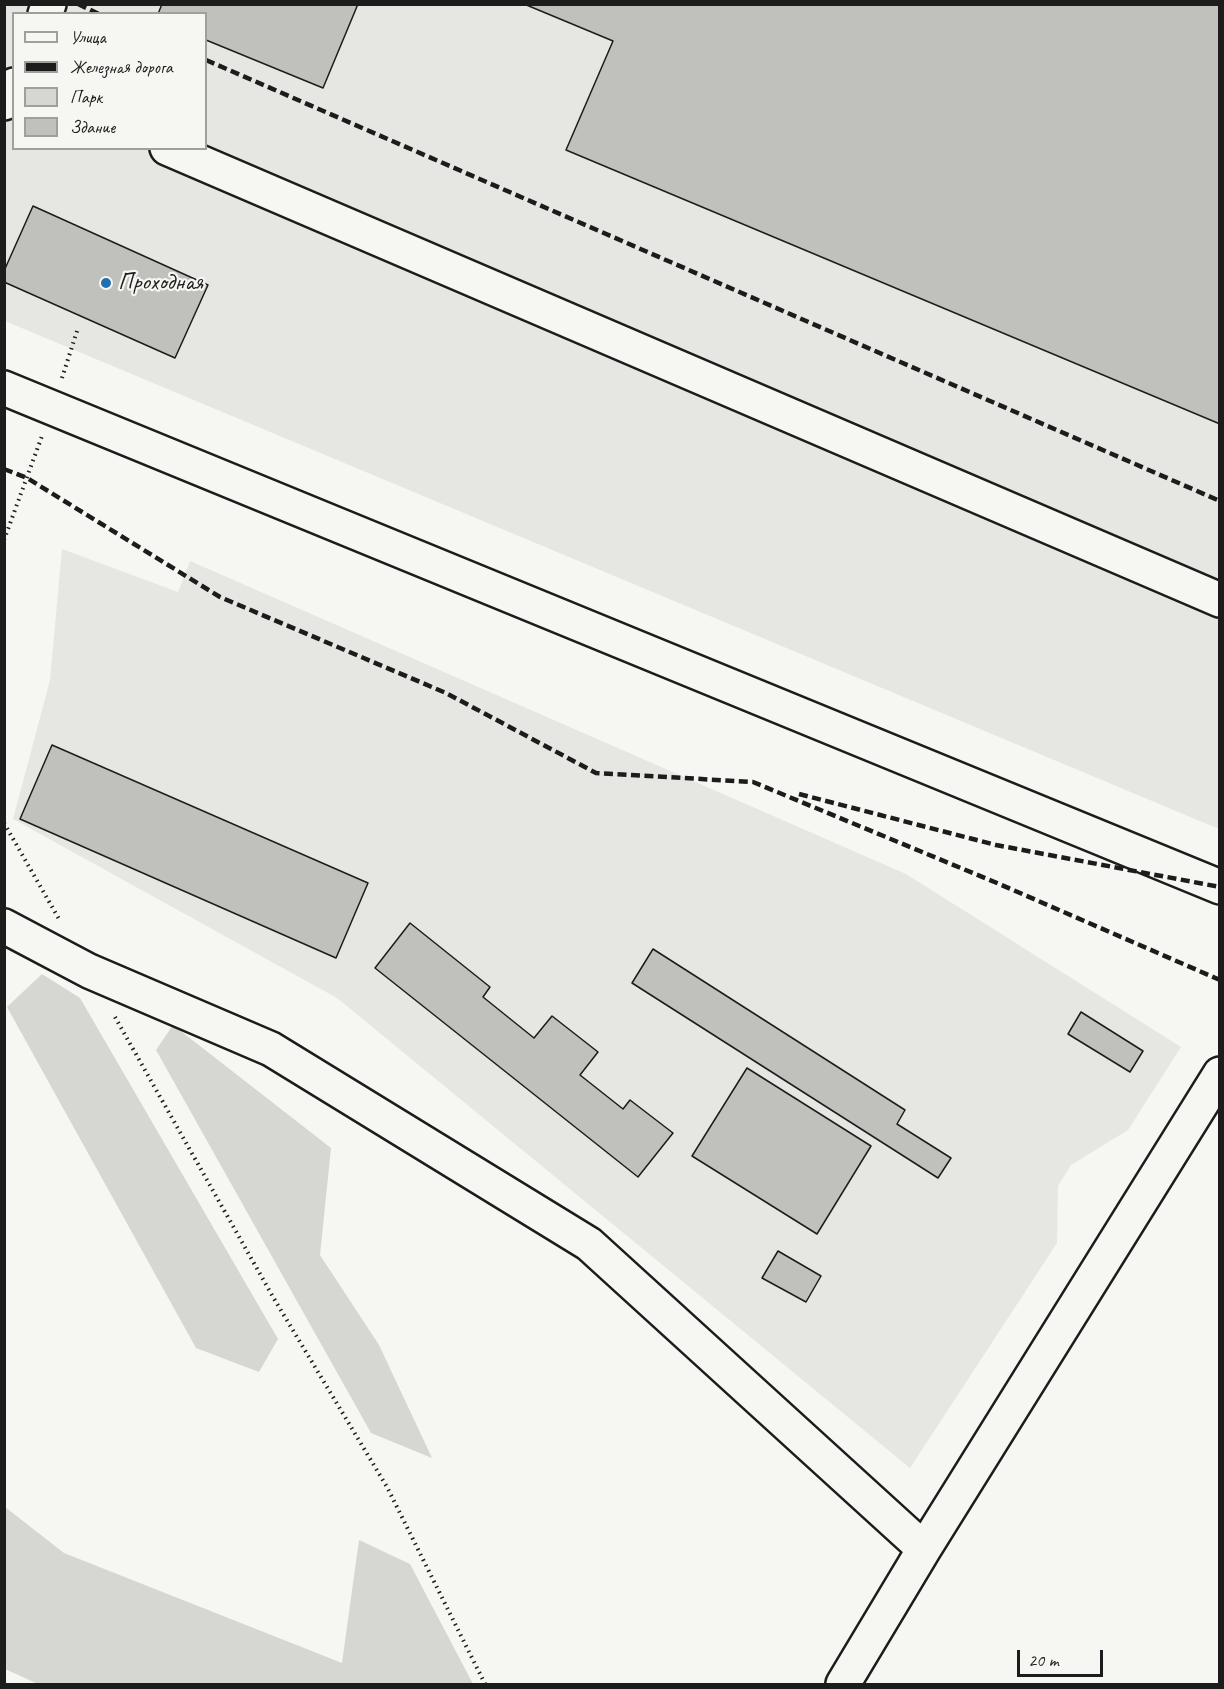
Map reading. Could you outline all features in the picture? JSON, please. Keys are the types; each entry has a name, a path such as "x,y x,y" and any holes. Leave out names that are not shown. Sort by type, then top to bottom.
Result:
{"street":[{"path":"4,103 12,88"},
{"path":"172,150 1220,600"},
{"path":"4,388 1220,887"},
{"path":"4,926 89,970 271,1049 589,1244 924,1549"},
{"path":"843,1684 924,1549 1218,1081"}],"path":[{"path":"4,823 61,921"},
{"path":"112,1011 273,1297 387,1487 485,1684"}],"shaded area":[{"path":"4,5 1219,5 1219,829 5,321"},
{"path":"62,549 178,592 190,561 906,874 1181,1047 1128,1130 1071,1165 1058,1186 1057,1243 910,1468 337,998 13,819 50,680"}],"green space":[{"path":"42,974 80,998 278,1339 259,1372 196,1348 7,1007"},
{"path":"173,1025 331,1148 320,1255 379,1345 432,1458 371,1433 156,1050"},
{"path":"5,1507 64,1553 342,1663 359,1540 410,1564 473,1684 38,1684 5,1669"}],"building":[{"path":"162,4 358,4 323,88 207,40 207,12 159,12"},
{"path":"524,4 1220,4 1220,424 566,150 613,41"},
{"name":"Проходная","path":"33,206 208,285 175,358 4,282 4,271"},
{"path":"52,745 368,883 336,958 20,819"},
{"path":"410,923 490,987 483,997 534,1038 552,1016 598,1052 580,1075 623,1109 630,1100 673,1133 638,1177 375,968"},
{"path":"653,949 905,1110 897,1124 951,1158 938,1178 632,983"},
{"path":"1081,1012 1143,1051 1130,1072 1068,1034"},
{"path":"747,1068 871,1146 817,1234 692,1156"},
{"path":"778,1251 821,1276 806,1302 762,1278"}],"railway":[{"path":"78,4 95,12"},
{"path":"207,60 1220,501"},
{"path":"4,469 27,478 220,597 446,693 596,773 753,782 997,883 1220,980"},
{"path":"799,794 996,845 1220,887"}],"place":[{"name":"Проходная","path":"106,283"}]}
